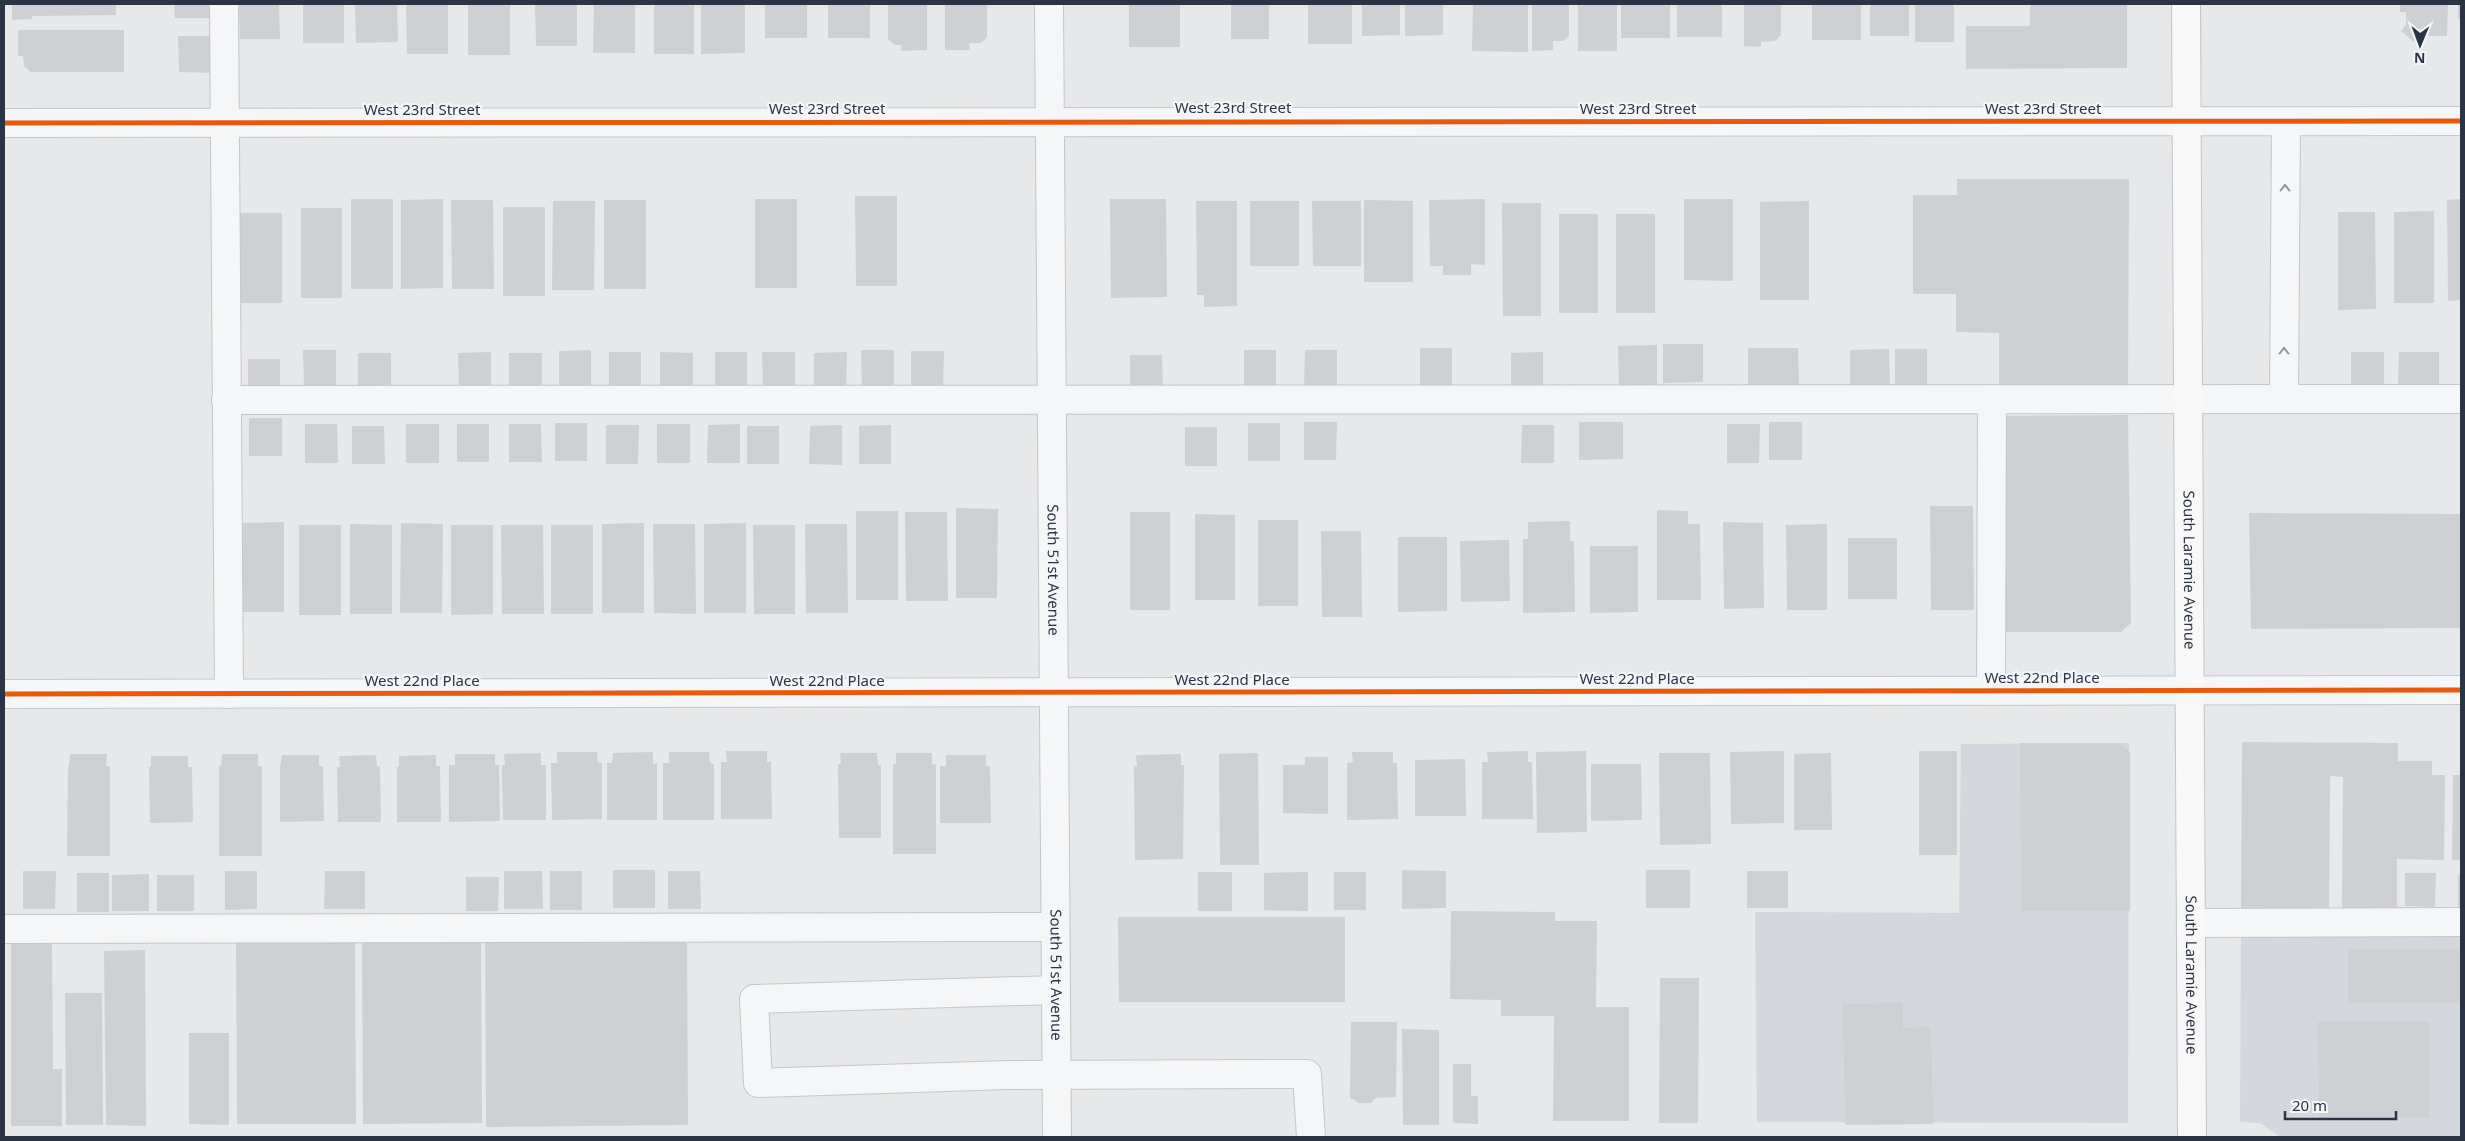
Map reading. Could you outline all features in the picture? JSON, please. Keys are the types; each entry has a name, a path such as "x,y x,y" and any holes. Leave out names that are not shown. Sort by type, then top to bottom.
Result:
{"main road":[{"name":"South Laramie Avenue","path":"2186,4 2192,1137"}],"street":[{"path":"224,4 229,694"},
{"name":"South 51st Avenue","path":"1049,4 1056,1137"},
{"name":"West 23rd Street","path":"4,123 2461,121"},
{"path":"2284,399 2286,122"},
{"path":"1991,691 1992,399"},
{"path":"226,400 2461,399"},
{"name":"West 22nd Place","path":"4,694 2461,690"},
{"path":"2191,923 2461,922"},
{"path":"4,929 1055,927"},
{"path":"1056,990 754,1000 758,1083 1056,1075 1307,1074 1311,1137"}],"shaded area":[{"path":"2129,743 2128,1123 1757,1122 1755,912 1959,913 1961,744"},
{"path":"2461,929 2461,1137 2280,1137 2260,1123 2240,1122 2241,931"}],"building":[{"path":"12,4 116,4 116,15 32,16 32,19 12,20"},
{"path":"174,4 213,4 213,18 175,18"},
{"path":"239,4 279,4 280,39 240,39"},
{"path":"303,4 344,4 344,43 303,43"},
{"path":"355,4 397,4 398,42 356,43"},
{"path":"406,4 448,4 448,54 407,54"},
{"path":"468,4 510,4 510,55 468,55"},
{"path":"535,4 577,4 577,46 536,46"},
{"path":"594,4 635,4 635,53 593,53"},
{"path":"654,4 694,4 694,54 654,54"},
{"path":"701,4 745,4 745,53 701,54"},
{"path":"765,4 807,4 807,38 765,38"},
{"path":"828,4 870,4 870,38 828,38"},
{"path":"888,4 927,4 927,50 901,51 901,45 895,45 888,39"},
{"path":"945,4 987,4 987,37 981,43 969,43 970,50 945,50"},
{"path":"1129,4 1180,4 1180,47 1129,47"},
{"path":"1231,4 1269,4 1269,39 1231,39"},
{"path":"1308,4 1352,4 1352,44 1308,44"},
{"path":"1362,4 1400,4 1400,35 1362,36"},
{"path":"1405,4 1443,4 1443,35 1405,36"},
{"path":"1473,4 1528,4 1528,52 1472,51"},
{"path":"1532,4 1569,4 1569,36 1563,41 1553,41 1553,50 1532,51"},
{"path":"1578,4 1617,4 1617,51 1578,51"},
{"path":"1621,4 1670,4 1670,38 1621,38"},
{"path":"1677,4 1722,4 1722,37 1677,37"},
{"path":"1744,4 1781,4 1781,35 1775,41 1761,42 1761,47 1744,46"},
{"path":"1812,4 1861,4 1861,40 1812,40"},
{"path":"1870,4 1909,4 1909,36 1870,36"},
{"path":"1915,4 1954,4 1954,42 1915,42"},
{"path":"2030,4 2127,4 2127,68 1966,69 1966,26 2030,26"},
{"path":"2400,4 2448,4 2447,36 2419,36 2414,42 2401,31 2406,25 2406,12 2400,12"},
{"path":"2458,4 2461,4 2461,19 2458,19"},
{"path":"18,30 124,30 124,72 31,72 24,66 23,56 18,56"},
{"path":"178,36 217,36 216,73 179,72"},
{"path":"1957,179 2129,179 2128,394 1999,393 1999,333 1956,332 1956,294 1913,294 1913,195 1957,195"},
{"path":"855,196 897,196 897,286 856,286"},
{"path":"351,199 393,199 393,289 351,289"},
{"path":"443,199 443,288 401,289 401,200"},
{"path":"755,199 797,199 797,288 755,288"},
{"path":"1110,199 1166,199 1167,297 1111,298"},
{"path":"1485,199 1485,265 1471,264 1471,275 1443,275 1443,266 1430,266 1429,200"},
{"path":"1684,199 1733,199 1733,281 1684,280"},
{"path":"2461,199 2461,300 2448,301 2447,200"},
{"path":"451,200 493,200 494,289 452,289"},
{"path":"604,200 646,200 646,289 604,289"},
{"path":"1364,200 1413,201 1413,282 1364,282"},
{"path":"553,201 595,201 594,290 552,290"},
{"path":"1196,201 1237,201 1237,306 1204,307 1204,295 1197,295"},
{"path":"1250,201 1299,201 1299,266 1250,266"},
{"path":"1312,201 1361,201 1361,266 1313,266"},
{"path":"1809,201 1809,300 1760,300 1760,202"},
{"path":"1502,203 1541,203 1541,316 1503,316"},
{"path":"503,207 545,207 545,296 503,296"},
{"path":"301,208 342,208 342,298 301,298"},
{"path":"2434,211 2434,303 2394,303 2394,212"},
{"path":"2338,212 2375,212 2376,309 2338,310"},
{"path":"240,213 282,213 282,303 241,303"},
{"path":"1559,214 1598,214 1598,313 1559,313"},
{"path":"1616,214 1655,214 1655,313 1616,313"},
{"path":"1663,344 1703,344 1703,382 1663,383"},
{"path":"1657,345 1657,388 1619,388 1618,346"},
{"path":"1420,348 1452,348 1452,386 1420,386"},
{"path":"1748,348 1798,348 1799,386 1748,387"},
{"path":"1889,349 1890,388 1850,389 1850,350"},
{"path":"1895,349 1927,349 1927,387 1895,388"},
{"path":"303,350 336,350 336,389 304,388"},
{"path":"591,350 591,389 559,389 559,351"},
{"path":"861,350 894,350 894,389 862,389"},
{"path":"1244,350 1276,350 1276,388 1244,388"},
{"path":"1305,350 1337,350 1337,389 1304,389"},
{"path":"911,351 944,351 943,389 911,389"},
{"path":"491,352 491,391 459,391 458,353"},
{"path":"609,352 641,352 641,390 609,390"},
{"path":"660,352 693,353 693,391 660,391"},
{"path":"715,352 747,352 747,391 715,391"},
{"path":"762,352 795,352 795,391 763,391"},
{"path":"847,352 846,391 814,391 814,353"},
{"path":"1543,352 1543,391 1511,391 1511,353"},
{"path":"2351,352 2384,352 2384,385 2351,386"},
{"path":"2399,352 2439,352 2439,385 2398,386"},
{"path":"358,353 391,353 391,391 358,391"},
{"path":"509,353 542,353 542,391 509,391"},
{"path":"1130,355 1162,355 1163,394 1130,394"},
{"path":"248,359 280,359 280,398 248,398"},
{"path":"2128,415 2131,623 2121,632 1998,632 1996,416"},
{"path":"249,418 282,418 282,456 249,456"},
{"path":"1304,422 1337,422 1336,460 1304,460"},
{"path":"1579,422 1623,422 1623,459 1579,460"},
{"path":"1769,422 1802,422 1802,460 1769,460"},
{"path":"555,423 587,423 587,461 555,461"},
{"path":"1248,423 1280,423 1280,461 1248,461"},
{"path":"305,424 337,424 338,463 305,463"},
{"path":"406,424 439,424 439,463 406,463"},
{"path":"457,424 489,424 489,462 457,462"},
{"path":"509,424 541,424 542,462 509,462"},
{"path":"657,424 690,424 690,463 657,463"},
{"path":"740,424 740,463 707,463 708,425"},
{"path":"1727,424 1760,424 1759,463 1727,463"},
{"path":"606,425 639,425 638,464 606,464"},
{"path":"842,425 842,465 809,464 810,426"},
{"path":"891,425 891,464 859,464 859,426"},
{"path":"1522,425 1554,425 1554,463 1521,463"},
{"path":"352,426 384,426 385,464 352,464"},
{"path":"747,426 779,426 779,464 747,464"},
{"path":"1185,427 1217,427 1217,466 1185,466"},
{"path":"1930,506 1973,506 1974,610 1931,610"},
{"path":"956,508 998,509 997,598 956,598"},
{"path":"1657,510 1688,511 1688,524 1700,524 1701,600 1657,600"},
{"path":"856,511 898,511 898,600 856,600"},
{"path":"905,512 947,512 948,601 906,601"},
{"path":"1130,512 1170,512 1170,610 1130,610"},
{"path":"2249,513 2461,514 2461,628 2251,629"},
{"path":"1195,514 1235,515 1235,600 1195,600"},
{"path":"1258,520 1298,520 1298,606 1258,606"},
{"path":"1570,521 1570,541 1574,541 1575,612 1523,613 1523,539 1528,539 1528,522"},
{"path":"284,522 284,612 243,612 242,523"},
{"path":"1723,522 1763,523 1764,608 1724,609"},
{"path":"401,523 443,524 442,613 400,613"},
{"path":"644,523 644,613 602,613 602,524"},
{"path":"746,523 746,613 704,613 704,524"},
{"path":"350,524 392,525 392,614 350,614"},
{"path":"653,524 695,524 696,614 654,613"},
{"path":"805,524 847,524 848,613 806,613"},
{"path":"1827,524 1827,610 1787,610 1786,525"},
{"path":"299,525 341,525 341,615 299,615"},
{"path":"451,525 493,525 493,614 451,615"},
{"path":"501,525 543,525 544,614 502,614"},
{"path":"551,525 593,525 593,614 551,614"},
{"path":"753,525 795,525 795,614 754,614"},
{"path":"1321,531 1361,531 1362,617 1322,617"},
{"path":"1398,537 1447,537 1447,611 1398,612"},
{"path":"1848,538 1897,538 1897,599 1848,599"},
{"path":"1509,540 1510,601 1461,602 1460,541"},
{"path":"1590,546 1638,546 1638,612 1590,613"},
{"path":"2242,742 2398,743 2398,761 2432,761 2432,775 2445,775 2444,860 2397,859 2397,911 2342,910 2343,777 2330,776 2329,911 2241,910"},
{"path":"2020,743 2119,743 2130,752 2130,911 2021,911"},
{"path":"726,751 767,751 767,762 771,762 772,819 721,819 721,762 727,762"},
{"path":"1528,751 1528,762 1532,762 1533,819 1482,819 1482,762 1488,762 1487,752"},
{"path":"1586,751 1587,832 1537,833 1536,752"},
{"path":"1784,751 1784,823 1731,824 1730,752"},
{"path":"1919,751 1957,751 1957,855 1919,855"},
{"path":"557,752 597,752 598,763 602,763 602,819 552,820 551,763 557,763"},
{"path":"653,752 653,764 657,763 657,820 607,820 607,763 612,763 613,753"},
{"path":"669,752 709,752 710,763 714,764 714,820 663,820 663,763 669,763"},
{"path":"1352,752 1393,752 1393,763 1397,763 1398,819 1347,820 1347,763 1353,762"},
{"path":"541,753 541,765 546,765 546,820 503,820 502,765 505,765 504,754"},
{"path":"840,753 877,753 878,765 881,765 881,838 839,838 838,764 841,764"},
{"path":"896,753 932,753 932,765 936,764 936,854 893,854 893,764 896,764"},
{"path":"1258,753 1259,865 1220,865 1219,754"},
{"path":"1659,753 1710,753 1711,844 1660,845"},
{"path":"1831,753 1832,830 1794,830 1794,754"},
{"path":"70,754 107,754 106,766 110,766 110,856 67,856 68,766"},
{"path":"222,754 258,754 258,766 262,766 262,856 219,856 219,766 221,766"},
{"path":"455,754 495,754 495,765 499,765 500,821 449,822 449,765 455,765"},
{"path":"1181,754 1181,765 1184,765 1183,859 1135,860 1134,766 1137,766 1136,755"},
{"path":"282,755 319,755 319,766 323,766 324,821 280,822 280,767"},
{"path":"376,755 377,767 380,766 381,822 338,822 337,767 340,767 339,756"},
{"path":"436,755 436,766 440,766 441,822 397,822 397,767 399,767 399,756"},
{"path":"946,755 986,755 986,766 990,766 991,823 940,823 940,766 946,766"},
{"path":"151,756 188,756 188,767 192,767 193,822 150,823 149,767 151,767"},
{"path":"1305,757 1328,757 1328,814 1283,813 1283,765 1305,765"},
{"path":"1465,759 1466,816 1415,816 1415,760"},
{"path":"1591,764 1641,764 1642,820 1591,821"},
{"path":"2453,775 2461,775 2461,860 2452,860"},
{"path":"613,870 655,870 655,908 613,908"},
{"path":"1402,870 1446,871 1446,908 1402,909"},
{"path":"1646,870 1690,870 1690,908 1646,908"},
{"path":"23,871 56,871 55,909 23,909"},
{"path":"225,871 257,871 257,909 225,910"},
{"path":"325,871 365,871 365,909 324,909"},
{"path":"504,871 542,871 543,909 504,909"},
{"path":"550,871 582,871 582,910 550,910"},
{"path":"668,871 700,871 701,909 668,909"},
{"path":"1747,871 1788,871 1788,908 1747,908"},
{"path":"1198,872 1232,872 1232,911 1198,911"},
{"path":"1308,872 1308,911 1264,910 1264,873"},
{"path":"1334,872 1366,872 1366,910 1334,910"},
{"path":"77,873 109,873 109,912 77,912"},
{"path":"2405,873 2436,873 2435,907 2405,906"},
{"path":"149,874 149,911 112,911 112,875"},
{"path":"157,875 194,875 194,911 157,911"},
{"path":"2458,875 2461,875 2461,907 2458,907"},
{"path":"466,877 499,877 498,911 466,911"},
{"path":"1451,911 1555,912 1555,921 1597,921 1596,1007 1629,1007 1629,1121 1553,1121 1554,1016 1501,1016 1501,1000 1450,999"},
{"path":"1118,917 1345,917 1345,1002 1119,1002"},
{"path":"355,940 356,1124 237,1124 236,941"},
{"path":"362,940 481,940 482,1123 363,1124"},
{"path":"687,940 688,1125 486,1127 485,941"},
{"path":"11,942 52,942 53,1069 62,1069 62,1126 11,1126"},
{"path":"2348,949 2461,950 2461,1003 2348,1003"},
{"path":"145,950 146,1126 106,1125 104,951"},
{"path":"1660,978 1699,978 1698,1123 1659,1123"},
{"path":"65,993 102,993 103,1125 66,1125"},
{"path":"1903,1003 1903,1028 1931,1027 1933,1124 1845,1125 1843,1004"},
{"path":"1351,1022 1397,1022 1396,1097 1375,1098 1371,1103 1358,1103 1354,1099 1350,1099"},
{"path":"2318,1022 2429,1022 2429,1118 2319,1118"},
{"path":"1402,1029 1439,1030 1439,1125 1403,1125"},
{"path":"189,1033 229,1033 229,1125 189,1124"},
{"path":"1453,1064 1471,1064 1471,1096 1478,1096 1478,1124 1453,1123"}],"cycle path":[{"path":"4,123 2461,121"},
{"path":"4,694 2461,690"}]}
